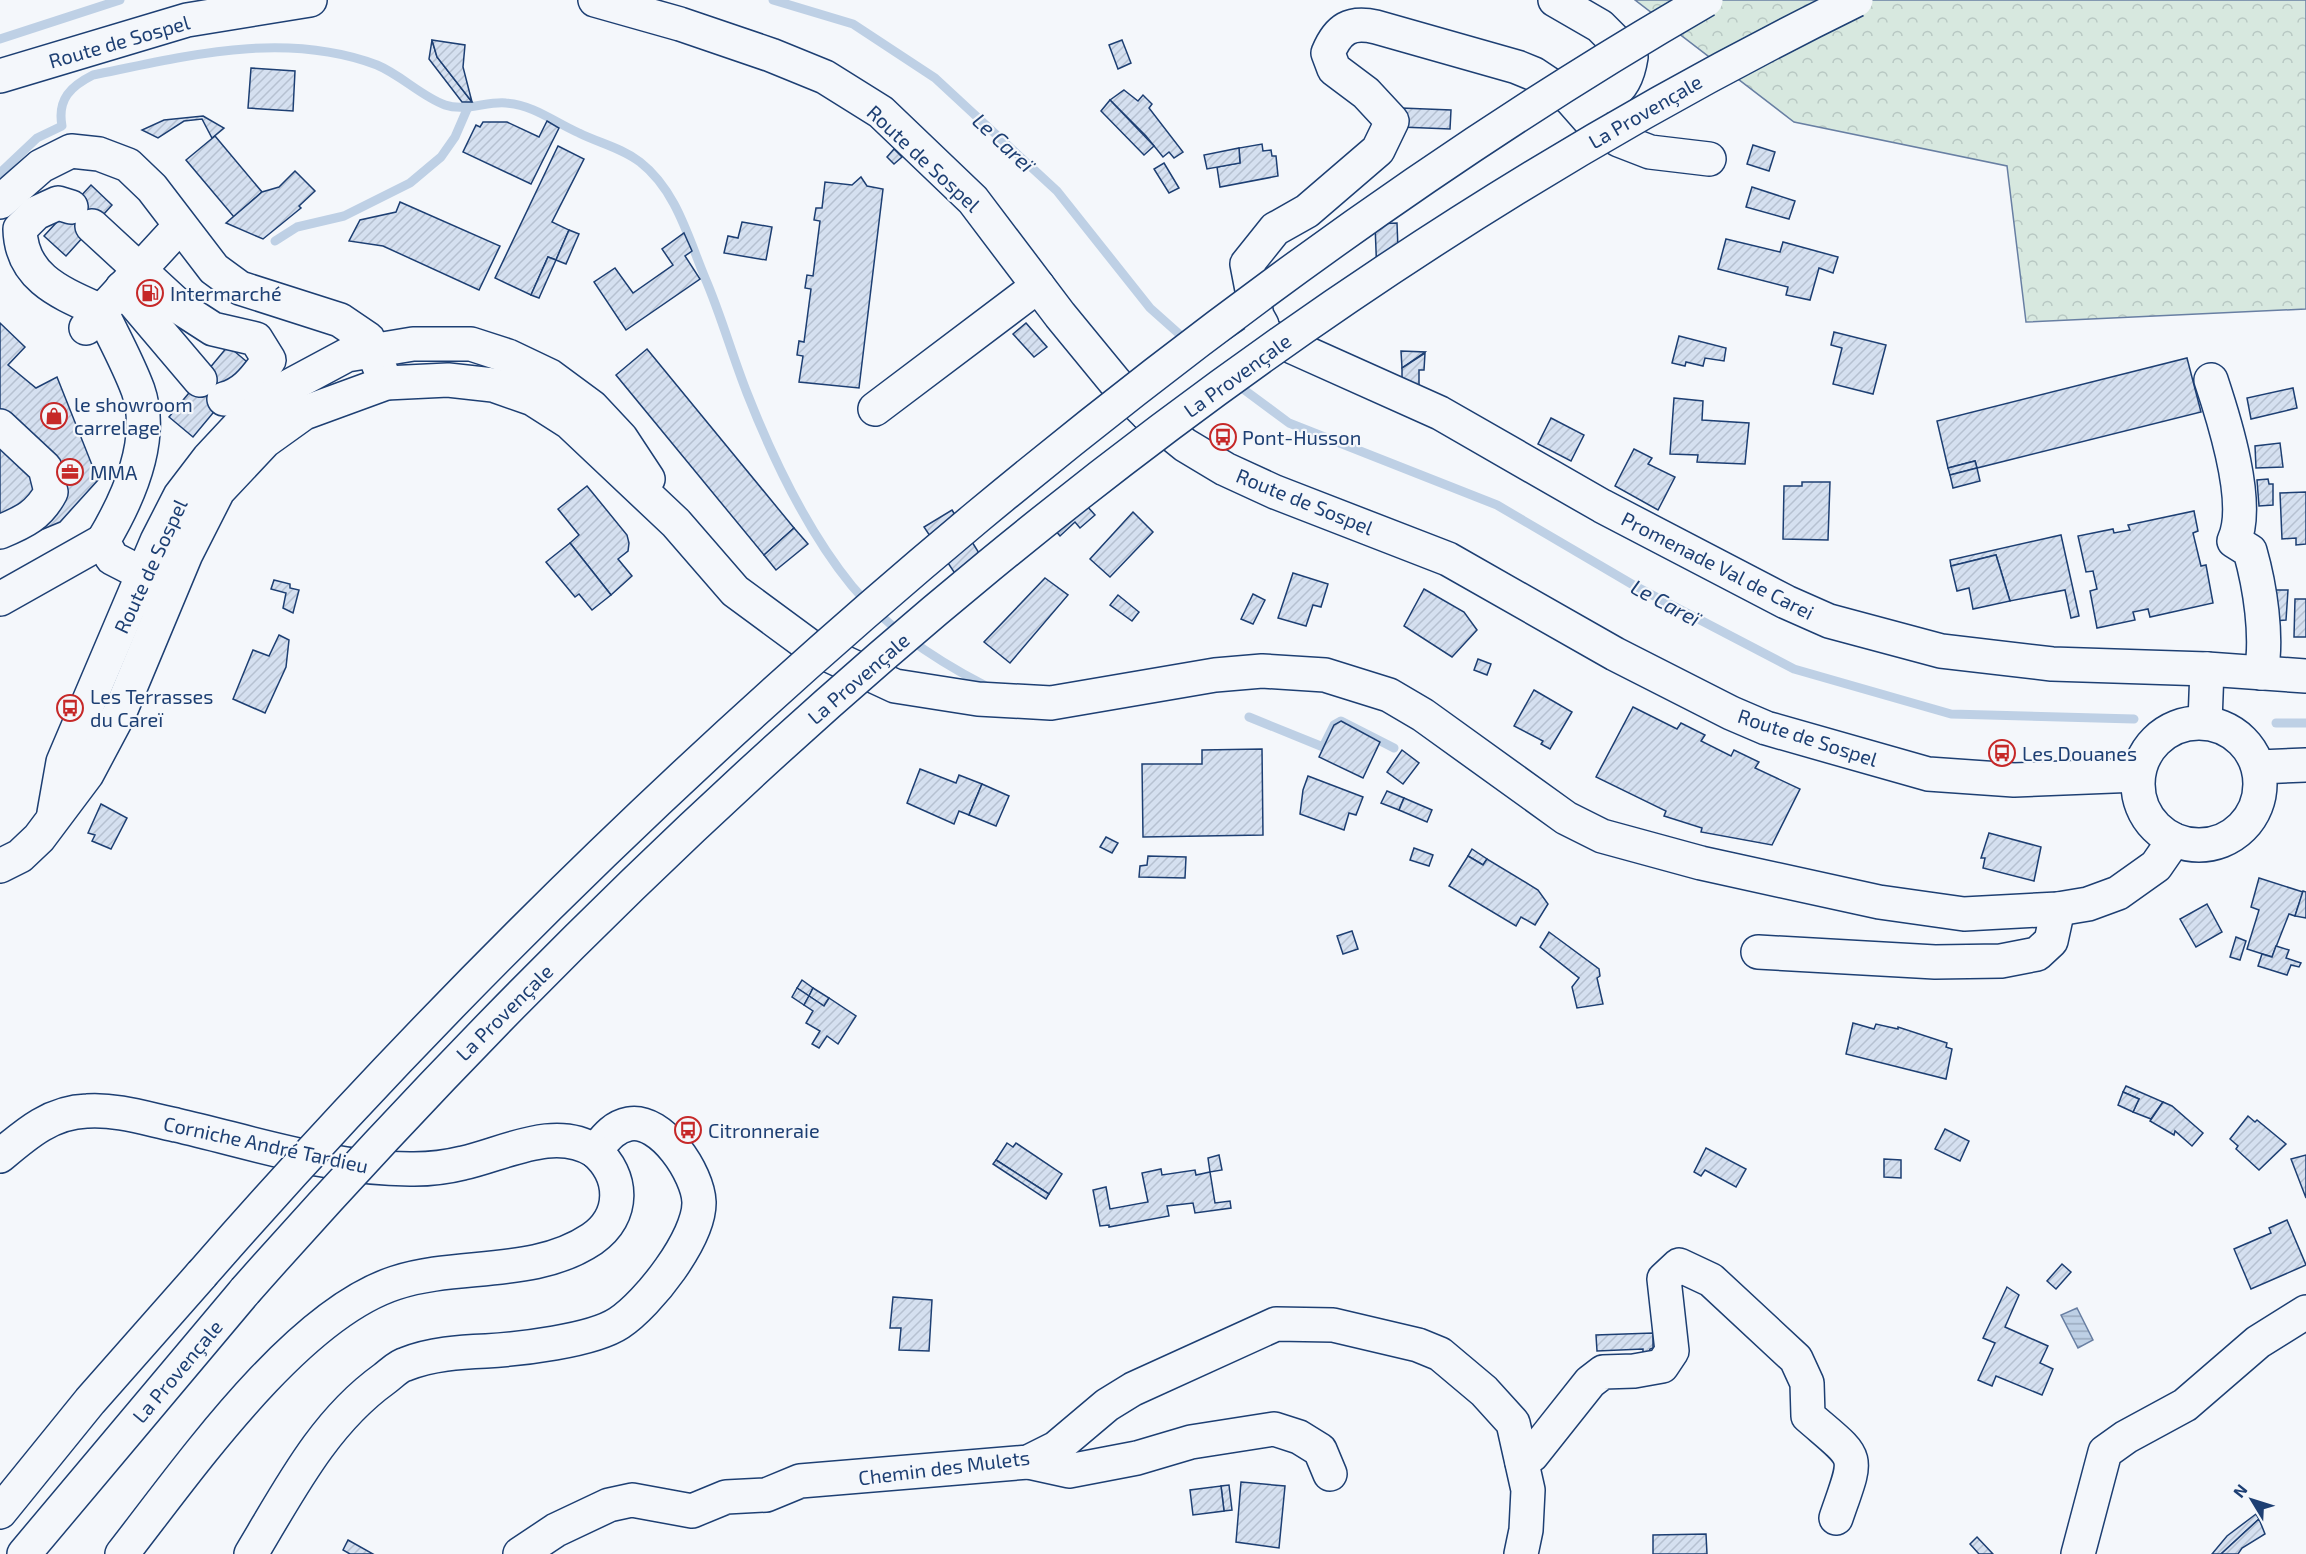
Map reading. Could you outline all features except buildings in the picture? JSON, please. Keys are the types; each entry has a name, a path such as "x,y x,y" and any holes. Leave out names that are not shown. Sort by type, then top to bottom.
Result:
{"main road":[{"name":"Route de Sospel","path":"0,76 187,20 310,0"},
{"name":"Route de Sospel","path":"595,0 680,24 771,55 825,77 881,112 973,200 1109,375 1148,415 1185,445 1225,469 1275,492 1448,559 1615,654 1731,713 1766,728 1928,774 2014,780 2138,775"},
{"path":"1555,0 1600,26 1631,57 1628,74 1616,92 1597,100 1570,98"},
{"path":"0,1512 90,1401 375,1082 596,857 808,662 906,576 1162,368 1285,276 1480,141 1624,48 1706,0"},
{"name":"La Provençale","path":"24,1554 245,1291 413,1106 644,872 922,622 1099,477 1215,389 1408,255 1591,141 1732,62 1856,0"},
{"path":"1148,415 1266,335 1257,316 1247,264 1275,229 1307,211 1378,150 1392,121 1366,93 1334,69 1328,53 1335,37 1346,27 1360,23 1517,67 1570,98 1592,123 1619,140 1650,152 1709,159"},
{"path":"0,202 40,166 71,151 99,154 128,165 152,188 214,269 240,288 340,320 368,339 386,383"},
{"path":"0,599 103,541 134,482 144,420 138,390 111,299 82,217 58,202 36,213 20,229 21,247 29,266 62,293 111,299 182,309 213,329 256,339 268,360 250,385 237,396 212,390 111,299"},
{"path":"111,299 180,226"},
{"path":"875,409 1038,286"},
{"name":"Promenade Val de Carei","path":"1266,335 1440,413 1602,506 1786,602 1829,621 1941,651 2052,664 2207,669 2306,676"},
{"name":"Route de Sospel","path":"53,819 63,762 144,573 180,496 209,458 237,428 279,393 347,355 413,344 471,344 508,356 550,376 592,407 621,438 676,523"},
{"name":"Route de Sospel","path":"0,866 20,856 53,819 87,774 120,712 186,554 218,491 265,441 304,413 386,383 448,380 493,385 532,399 569,422 676,523 735,591 810,647 895,686 978,699 1052,703 1215,675 1262,670 1324,675 1389,695 1458,739 1566,818 1602,836 1643,849 1879,902 1965,914 2058,909 2088,904 2118,893 2156,866 2174,840"},
{"path":"2211,380 2232,447 2240,528 2234,542 2250,551 2258,578 2264,658 2261,673"},
{"path":"0,426 45,468 51,492 45,504 30,519 0,532"},
{"path":"103,541 112,558 144,573 149,577 152,585 112,687 120,712"},
{"path":"2205,722 2207,669"},
{"path":"2205,722 2218,725 2239,736 2247,745 2259,767 2261,782 2257,805 2245,825 2234,835 2204,845 2174,840 2162,833 2145,814 2138,789 2138,775 2148,750 2167,732 2185,724 2205,722"},
{"path":"2259,767 2306,765"},
{"path":"1758,952 1935,962 2001,961 2037,954 2051,941 2058,909"},
{"name":"Corniche André Tardieu","path":"0,1156 30,1130 46,1121 85,1111 125,1114 338,1163 389,1169 431,1169 547,1141 578,1142 595,1151"},
{"path":"122,1554 237,1410 312,1334 351,1303 374,1290 423,1275 526,1264 560,1254 594,1238 610,1221 617,1190 613,1171 595,1151 610,1132 631,1124 653,1129 691,1170 699,1203 687,1245 656,1288 618,1324 578,1337 524,1348 458,1352 405,1364 362,1395 318,1444 251,1554"},
{"path":"1522,1462 1532,1455 1590,1382 1603,1372 1634,1371 1662,1366 1672,1351 1664,1279 1678,1265 1711,1280 1775,1337 1796,1359 1807,1383 1808,1416 1851,1455 1854,1467 1836,1518"},
{"path":"2078,1554 2104,1452 2126,1437 2185,1405 2258,1342 2306,1312"},
{"name":"Chemin des Mulets","path":"520,1554 556,1530 598,1510 632,1500 692,1511 726,1497 766,1495 800,1481 1028,1462 1056,1448 1107,1405 1133,1389 1276,1324 1334,1325 1418,1345 1440,1354 1484,1391 1513,1423 1522,1462 1527,1490 1526,1530 1521,1554"},
{"path":"1028,1462 1068,1470 1137,1458 1191,1442 1274,1429 1299,1437 1320,1450 1330,1474"}],"green space":[{"path":"1635,0 2306,0 2306,309 2026,322 2007,166 1794,122"}],"water":[{"path":"2077,1308 2093,1340 2078,1348 2061,1315"}],"waterway":[{"name":"Le Careï","path":"0,39 120,0"},
{"name":"Le Careï","path":"773,0 853,24 935,78 1057,191 1150,308 1187,341"},
{"path":"0,173 37,138 62,126 62,108 67,94 93,75 199,54 271,48 306,49 342,55 377,65 436,101 453,107 499,103 516,104 626,153 652,173 663,186 680,215 757,418 792,494 820,542 852,586 880,615 931,654 984,685"},
{"path":"275,241 297,227 344,216 410,183 441,157 455,137 468,107"},
{"name":"Le Careï","path":"1235,383 1289,423 1497,505 1635,586 1794,669 1951,714 2134,719"},
{"path":"1249,717 1323,747 1334,725 1341,721 1394,748"},
{"name":"Le Careï","path":"2276,723 2306,723"}],"place":[{"name":"Intermarché","path":"150,293"},
{"name":"le showroom carrelage","path":"54,416"},
{"name":"Pont-Husson","path":"1223,437"},
{"name":"MMA","path":"70,472"},
{"name":"Les Terrasses du Careï","path":"70,708"},
{"name":"Les Douanes","path":"2002,753"},
{"name":"Citronneraie","path":"688,1130"}]}
